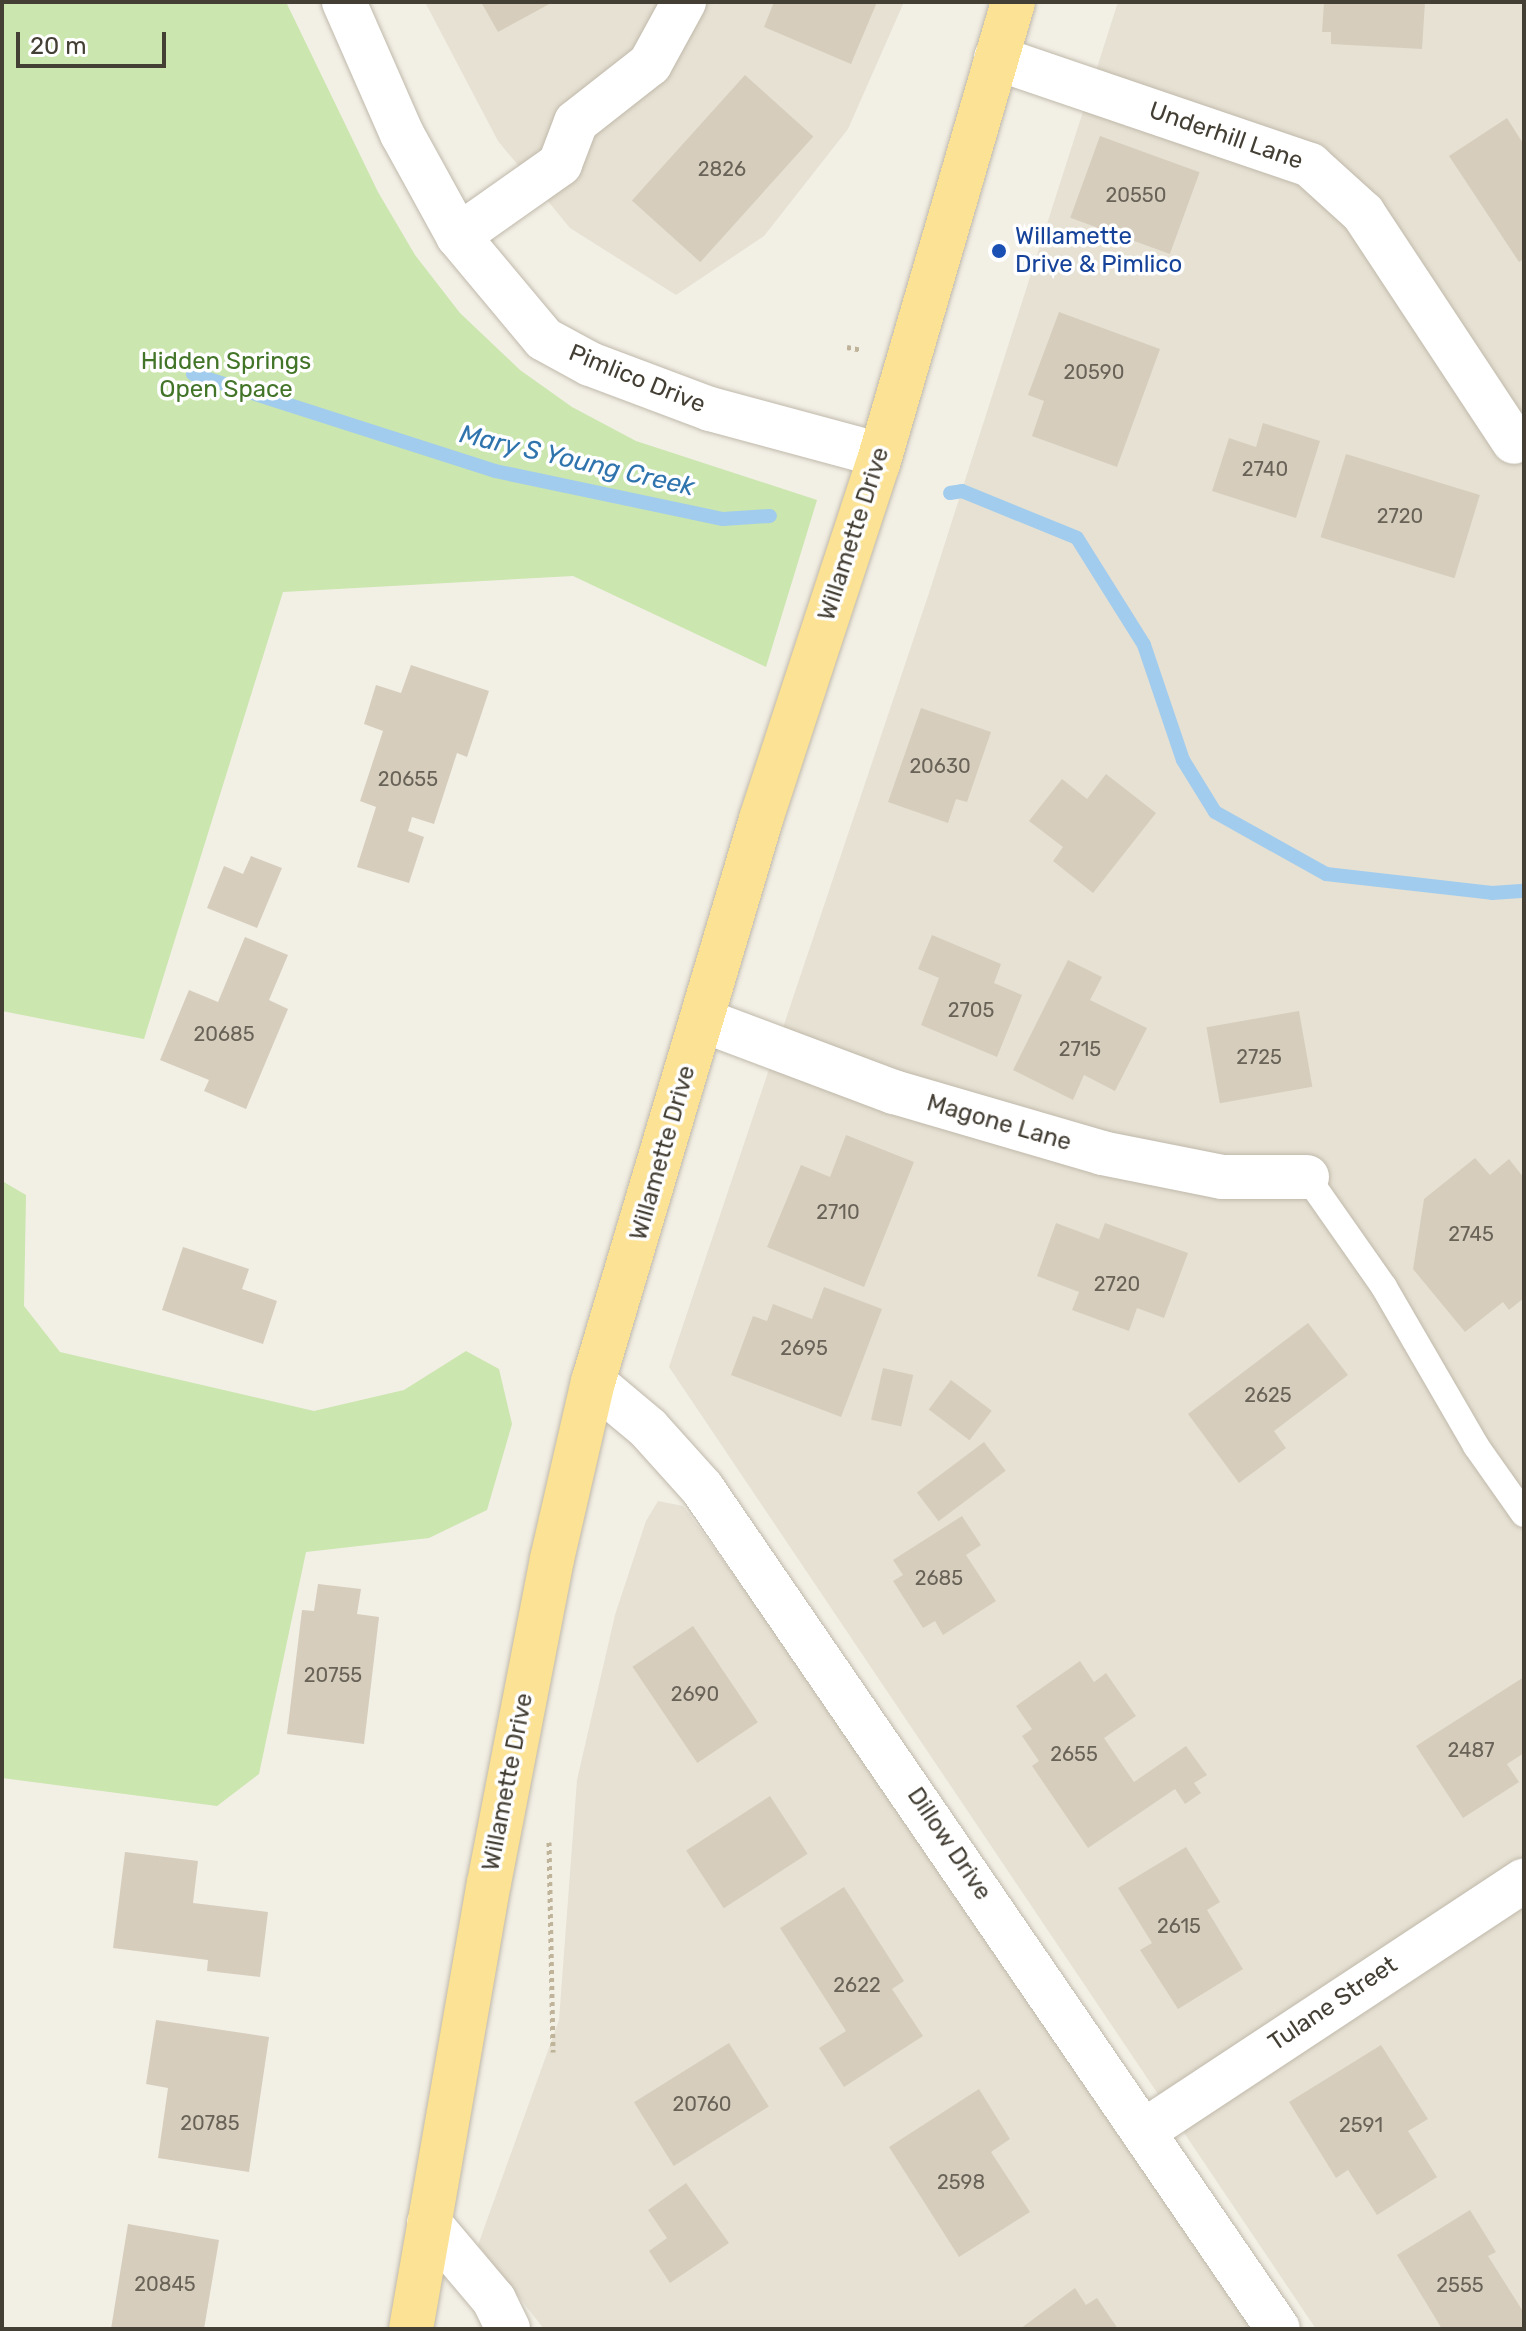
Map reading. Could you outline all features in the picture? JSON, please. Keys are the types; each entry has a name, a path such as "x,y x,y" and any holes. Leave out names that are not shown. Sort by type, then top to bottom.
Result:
{"main road":[{"name":"Willamette Drive","path":"411,2329 489,1883 552,1559 593,1382 761,819 880,455 1013,2"}],"street":[{"name":"Pimlico Drive","path":"344,2 402,134 458,236 544,339 590,364 710,409 880,455"},
{"path":"458,236 560,164 576,122 650,64 684,2"},
{"name":"Underhill Lane","path":"996,58 1310,165 1363,213 1514,442"},
{"name":"Magone Lane","path":"702,1020 894,1092 1102,1153 1222,1177 1307,1177"},
{"name":"Dillow Drive","path":"593,1382 648,1428 702,1488 1278,2329"},
{"name":"Tulane Street","path":"1144,2131 1524,1880"},
{"path":"429,2223 494,2300 508,2329"}],"lane":[{"path":"1307,1177 1384,1287 1476,1446 1524,1514"}],"path":[{"path":"549,1828 547,1915 555,2004 553,2052"}],"shaded area":[{"path":"425,2 904,2 848,129 764,236 676,295 570,228 498,141"},
{"path":"1118,2 1524,2 1524,2329 1316,2329 669,1367 929,593"},
{"path":"658,1501 683,1506 761,1612 1255,2329 544,2329 478,2245 559,2020 577,1780 615,1615 646,1521"}],"green space":[{"name":"Hidden Springs Open Space","path":"2,2 286,2 378,192 415,255 460,313 520,370 572,407 636,441 817,500 766,667 573,576 283,592 144,1039 2,1011"},
{"path":"2,1181 26,1195 24,1306 60,1352 314,1411 404,1390 466,1351 499,1369 512,1424 487,1510 429,1538 306,1552 259,1774 217,1806 2,1778"}],"building":[{"path":"481,2 553,2 498,32"},
{"path":"774,2 877,2 851,64 764,27"},
{"path":"1324,2 1425,2 1422,49 1331,44 1331,32 1322,32"},
{"path":"745,75 813,137 700,262 632,201"},
{"path":"1507,118 1524,145 1524,259 1519,262 1449,156"},
{"path":"1100,136 1200,172 1170,254 1070,218"},
{"path":"1059,312 1160,349 1117,467 1032,436 1044,401 1028,395"},
{"path":"1263,423 1320,441 1296,518 1212,491 1229,438 1256,447"},
{"path":"1346,454 1480,495 1454,578 1321,537"},
{"path":"411,665 489,691 467,757 457,753 434,824 412,817 408,831 424,837 409,883 357,867 376,807 360,801 383,731 364,724 376,685 401,693"},
{"path":"921,708 991,732 967,802 956,799 948,823 888,802"},
{"path":"1106,774 1156,813 1093,893 1053,861 1063,847 1029,821 1062,779 1087,799"},
{"path":"251,856 282,868 257,928 207,908 224,866 243,874"},
{"path":"932,935 1001,964 994,983 1022,995 997,1057 921,1025 939,978 918,969"},
{"path":"245,937 288,955 269,1000 288,1009 246,1109 204,1091 209,1080 160,1060 189,990 218,1002"},
{"path":"1068,960 1102,977 1090,1000 1147,1028 1115,1091 1084,1075 1073,1100 1013,1070"},
{"path":"1299,1011 1312,1087 1220,1103 1206,1027"},
{"path":"846,1135 914,1162 864,1287 767,1247 801,1165 830,1177"},
{"path":"1475,1158 1490,1175 1509,1159 1524,1178 1524,1298 1509,1310 1503,1302 1465,1332 1413,1269 1424,1199"},
{"path":"1056,1223 1099,1239 1105,1223 1188,1253 1164,1318 1137,1308 1129,1331 1072,1310 1079,1292 1037,1276"},
{"path":"183,1247 249,1269 242,1289 277,1301 263,1344 162,1310"},
{"path":"824,1287 882,1309 841,1417 731,1375 753,1316 767,1321 773,1304 812,1319"},
{"path":"1308,1323 1348,1375 1274,1431 1286,1448 1239,1483 1188,1414"},
{"path":"883,1368 913,1375 901,1427 871,1420"},
{"path":"951,1380 992,1411 969,1440 929,1410"},
{"path":"984,1442 1006,1471 939,1521 917,1493"},
{"path":"962,1516 981,1545 966,1555 996,1601 943,1635 935,1621 923,1628 893,1581 903,1575 893,1560"},
{"path":"318,1584 361,1589 357,1614 379,1617 364,1744 287,1734 302,1610 314,1611"},
{"path":"693,1626 758,1722 697,1763 632,1667"},
{"path":"1080,1661 1094,1682 1106,1673 1136,1716 1104,1738 1134,1782 1186,1746 1207,1775 1194,1783 1201,1793 1185,1804 1175,1789 1088,1848 1032,1766 1039,1761 1022,1736 1032,1729 1016,1706"},
{"path":"1524,1677 1524,1753 1507,1764 1519,1782 1463,1818 1416,1746"},
{"path":"770,1796 808,1854 724,1908 686,1850"},
{"path":"1186,1847 1220,1902 1207,1910 1243,1969 1178,2009 1140,1950 1152,1943 1118,1888"},
{"path":"125,1852 198,1861 193,1903 268,1912 260,1977 207,1971 208,1960 113,1948"},
{"path":"844,1887 904,1981 892,1989 923,2036 844,2087 819,2048 846,2031 780,1928"},
{"path":"156,2020 269,2037 249,2172 158,2158 168,2088 146,2084"},
{"path":"729,2043 769,2107 674,2166 634,2102"},
{"path":"1381,2045 1428,2119 1408,2131 1437,2177 1377,2215 1348,2170 1336,2178 1289,2102"},
{"path":"979,2089 1010,2139 991,2152 1030,2212 959,2257 889,2147"},
{"path":"686,2183 729,2243 670,2283 649,2251 667,2238 648,2210"},
{"path":"1470,2210 1496,2252 1488,2256 1524,2313 1524,2329 1442,2329 1397,2255"},
{"path":"128,2224 219,2240 204,2329 111,2329"},
{"path":"1075,2288 1086,2305 1097,2298 1118,2329 1020,2329"}],"waterway":[{"name":"Mary S Young Creek","path":"193,374 495,471 723,519 770,516"},
{"name":"Mary S Young Creek","path":"950,493 962,491 1077,538 1144,645 1183,760 1215,812 1326,874 1492,893 1524,891"}],"place":[{"name":"Willamette Drive & Pimlico","path":"999,251"}]}
